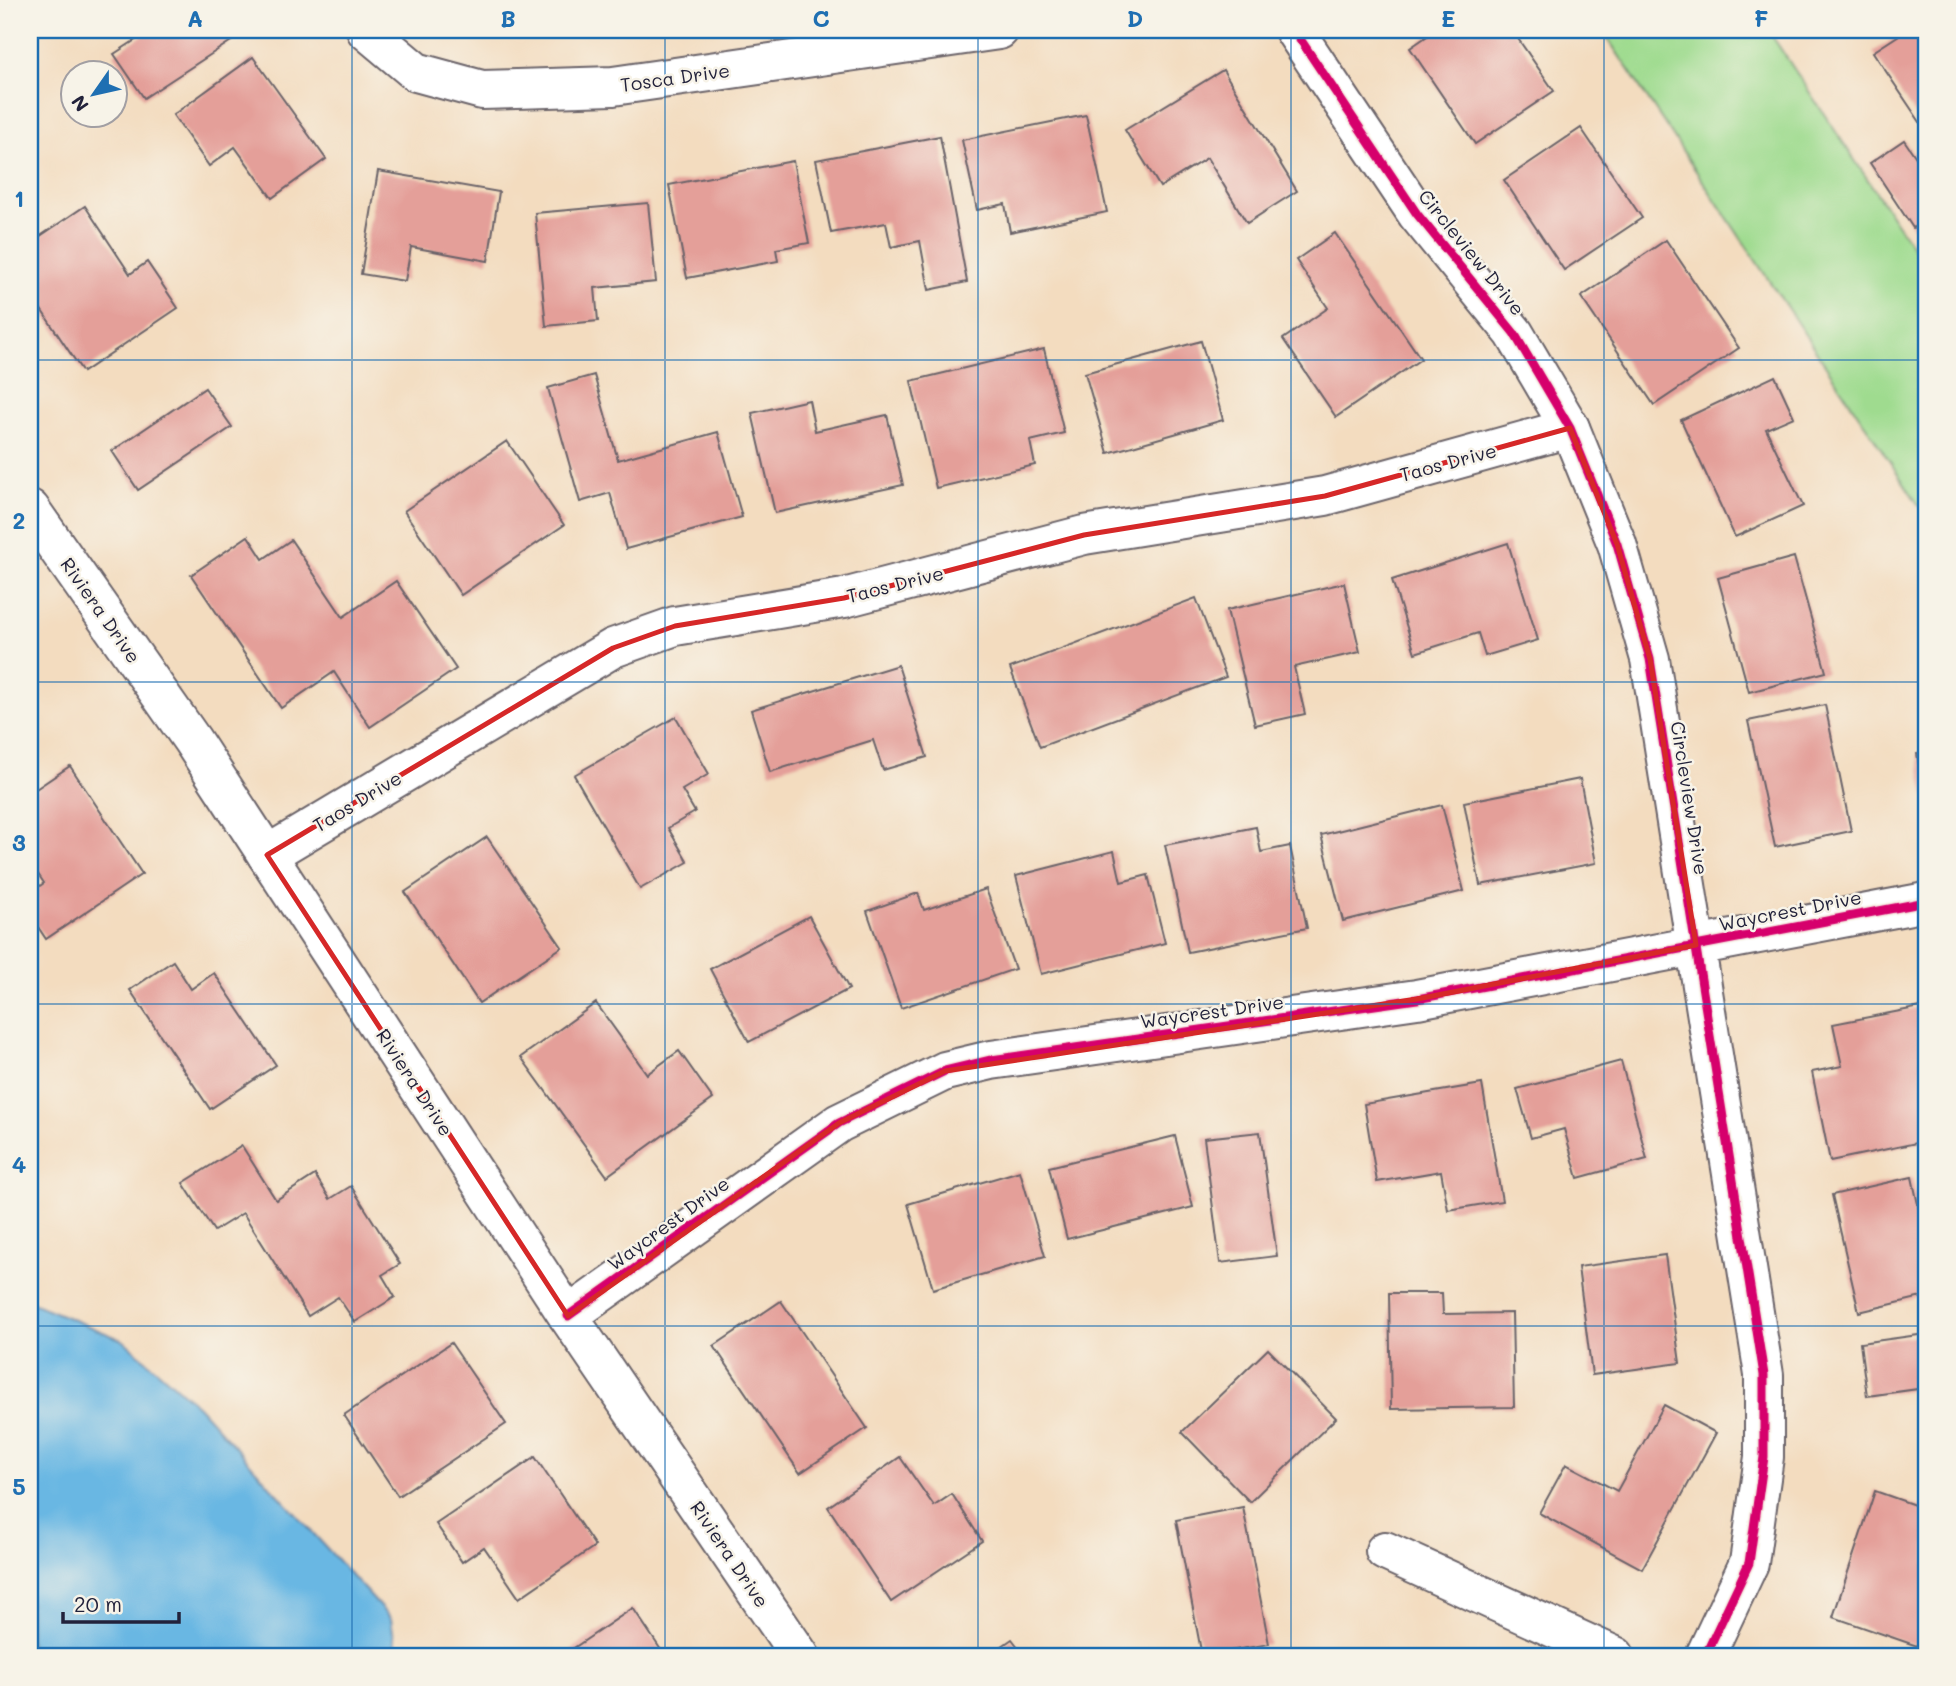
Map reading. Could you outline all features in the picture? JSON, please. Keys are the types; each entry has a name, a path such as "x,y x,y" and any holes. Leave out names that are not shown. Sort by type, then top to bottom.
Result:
{"street":[{"name":"Tosca Drive","path":"366,30 416,72 482,90 613,86 999,30"},
{"name":"Circleview Drive","path":"1294,30 1417,214 1514,333 1570,428 1617,544 1650,659 1764,1375 1765,1457 1749,1563 1705,1656"},
{"name":"Taos Drive","path":"267,855 613,648 675,626 844,598 1084,535 1325,496 1570,428"},
{"name":"Riviera Drive","path":"30,509 192,740 568,1316 800,1656"},
{"name":"Waycrest Drive","path":"568,1316 839,1123 945,1071 991,1060 1417,999 1926,902"},
{"path":"1385,1552 1615,1656"}],"highlighted area":[{"path":"1570,428 1617,544 1650,659 1696,945 1417,999 945,1071 839,1123 568,1316 267,855 613,648 675,626 844,598 1084,535 1325,496"}],"green space":[{"path":"1602,30 1768,30 1926,267 1926,516"}],"water":[{"path":"30,1302 123,1340 198,1406 391,1619 397,1656 30,1656"}],"building":[{"path":"151,30 248,30 144,98 130,77 130,60 118,60 114,54"},
{"path":"1436,30 1512,30 1554,91 1475,144 1410,48"},
{"path":"1907,30 1926,30 1926,131 1873,52"},
{"path":"253,57 326,159 272,198 235,147 209,166 173,115"},
{"path":"1223,70 1297,191 1247,223 1207,158 1160,187 1125,130"},
{"path":"1086,115 1107,212 1010,232 1005,204 977,210 962,140"},
{"path":"1581,128 1642,218 1564,270 1504,180"},
{"path":"940,136 967,282 929,290 920,241 891,247 886,223 831,233 816,160"},
{"path":"1904,140 1926,172 1926,218 1913,228 1870,163"},
{"path":"793,161 809,243 776,249 778,261 687,278 669,185"},
{"path":"378,171 499,192 488,261 411,247 405,281 361,274"},
{"path":"648,203 656,282 595,288 598,321 546,326 535,213"},
{"path":"85,206 130,274 147,262 178,308 83,372 30,293 30,243"},
{"path":"1335,233 1421,359 1336,417 1283,339 1328,308 1296,260"},
{"path":"1666,240 1739,348 1654,405 1581,297"},
{"path":"1201,341 1223,420 1108,453 1085,373"},
{"path":"1044,349 1064,433 1030,441 1035,465 936,488 911,381"},
{"path":"594,375 618,460 718,432 742,517 626,549 610,493 580,502 548,388"},
{"path":"1775,376 1794,417 1766,429 1803,506 1735,537 1681,420"},
{"path":"205,388 232,427 138,490 112,451"},
{"path":"809,400 815,431 887,415 903,485 775,513 752,413"},
{"path":"507,441 564,525 461,595 404,511"},
{"path":"248,536 263,559 291,540 343,617 396,581 456,669 370,727 334,672 281,708 191,575"},
{"path":"1508,543 1538,640 1485,656 1478,633 1415,653 1392,580"},
{"path":"1794,557 1826,672 1749,692 1718,578"},
{"path":"1344,583 1360,652 1294,667 1305,714 1255,725 1227,610"},
{"path":"1196,598 1226,677 1040,747 1010,668"},
{"path":"898,665 927,757 883,770 873,740 770,772 751,710"},
{"path":"1825,705 1851,831 1775,847 1748,721"},
{"path":"676,717 709,774 682,790 695,812 668,828 688,862 640,889 574,775"},
{"path":"1926,752 1926,796 1925,796 1917,754"},
{"path":"70,766 142,874 46,939 30,915 30,893 44,883 30,862 30,793"},
{"path":"1580,779 1596,863 1480,885 1464,802"},
{"path":"1442,805 1464,891 1343,921 1321,835"},
{"path":"1256,827 1261,852 1290,846 1307,928 1188,952 1165,845"},
{"path":"487,837 562,947 479,1003 405,892"},
{"path":"1114,851 1121,882 1148,875 1165,943 1041,974 1016,876"},
{"path":"986,889 1015,969 901,1008 867,911 918,893 924,910"},
{"path":"809,916 849,989 749,1042 710,969"},
{"path":"173,961 191,989 214,973 276,1065 210,1109 130,990"},
{"path":"596,1003 647,1074 679,1051 713,1099 607,1176 521,1057"},
{"path":"1926,1006 1926,1067 1921,1068 1926,1095 1926,1141 1830,1161 1812,1072 1842,1066 1833,1024"},
{"path":"1621,1061 1647,1159 1578,1178 1564,1129 1531,1138 1517,1089"},
{"path":"1482,1084 1502,1201 1448,1210 1441,1171 1377,1182 1364,1104"},
{"path":"1260,1132 1277,1256 1220,1263 1204,1138"},
{"path":"1175,1136 1193,1207 1067,1239 1049,1167"},
{"path":"242,1146 276,1200 315,1175 330,1199 351,1186 400,1264 382,1275 395,1297 355,1322 338,1297 308,1316 243,1213 214,1231 183,1183"},
{"path":"1020,1171 1045,1256 933,1289 908,1204"},
{"path":"1912,1177 1926,1241 1926,1296 1859,1312 1832,1195"},
{"path":"1665,1255 1680,1363 1592,1375 1578,1267"},
{"path":"1389,1293 1442,1293 1443,1314 1512,1313 1514,1407 1391,1409"},
{"path":"781,1301 867,1428 800,1473 714,1346"},
{"path":"1926,1334 1925,1436 1918,1389 1867,1396 1860,1343"},
{"path":"451,1343 506,1424 398,1496 344,1415"},
{"path":"1268,1349 1336,1418 1250,1502 1182,1432"},
{"path":"1664,1405 1716,1433 1642,1569 1539,1513 1566,1464 1617,1491"},
{"path":"535,1457 595,1546 519,1598 484,1547 462,1562 436,1524"},
{"path":"900,1457 934,1506 952,1494 982,1541 891,1602 828,1507"},
{"path":"1875,1491 1926,1509 1926,1649 1833,1617"},
{"path":"1243,1507 1269,1644 1202,1656 1176,1520"},
{"path":"633,1608 665,1656 562,1656"},
{"path":"1012,1639 1025,1656 988,1656"}],"cycle path":[{"path":"1294,30 1417,214 1514,333 1570,428 1617,544 1650,659 1764,1375 1764,1457 1749,1563 1705,1656"},
{"path":"568,1316 839,1123 945,1071 991,1060 1417,999 1926,902"}]}
